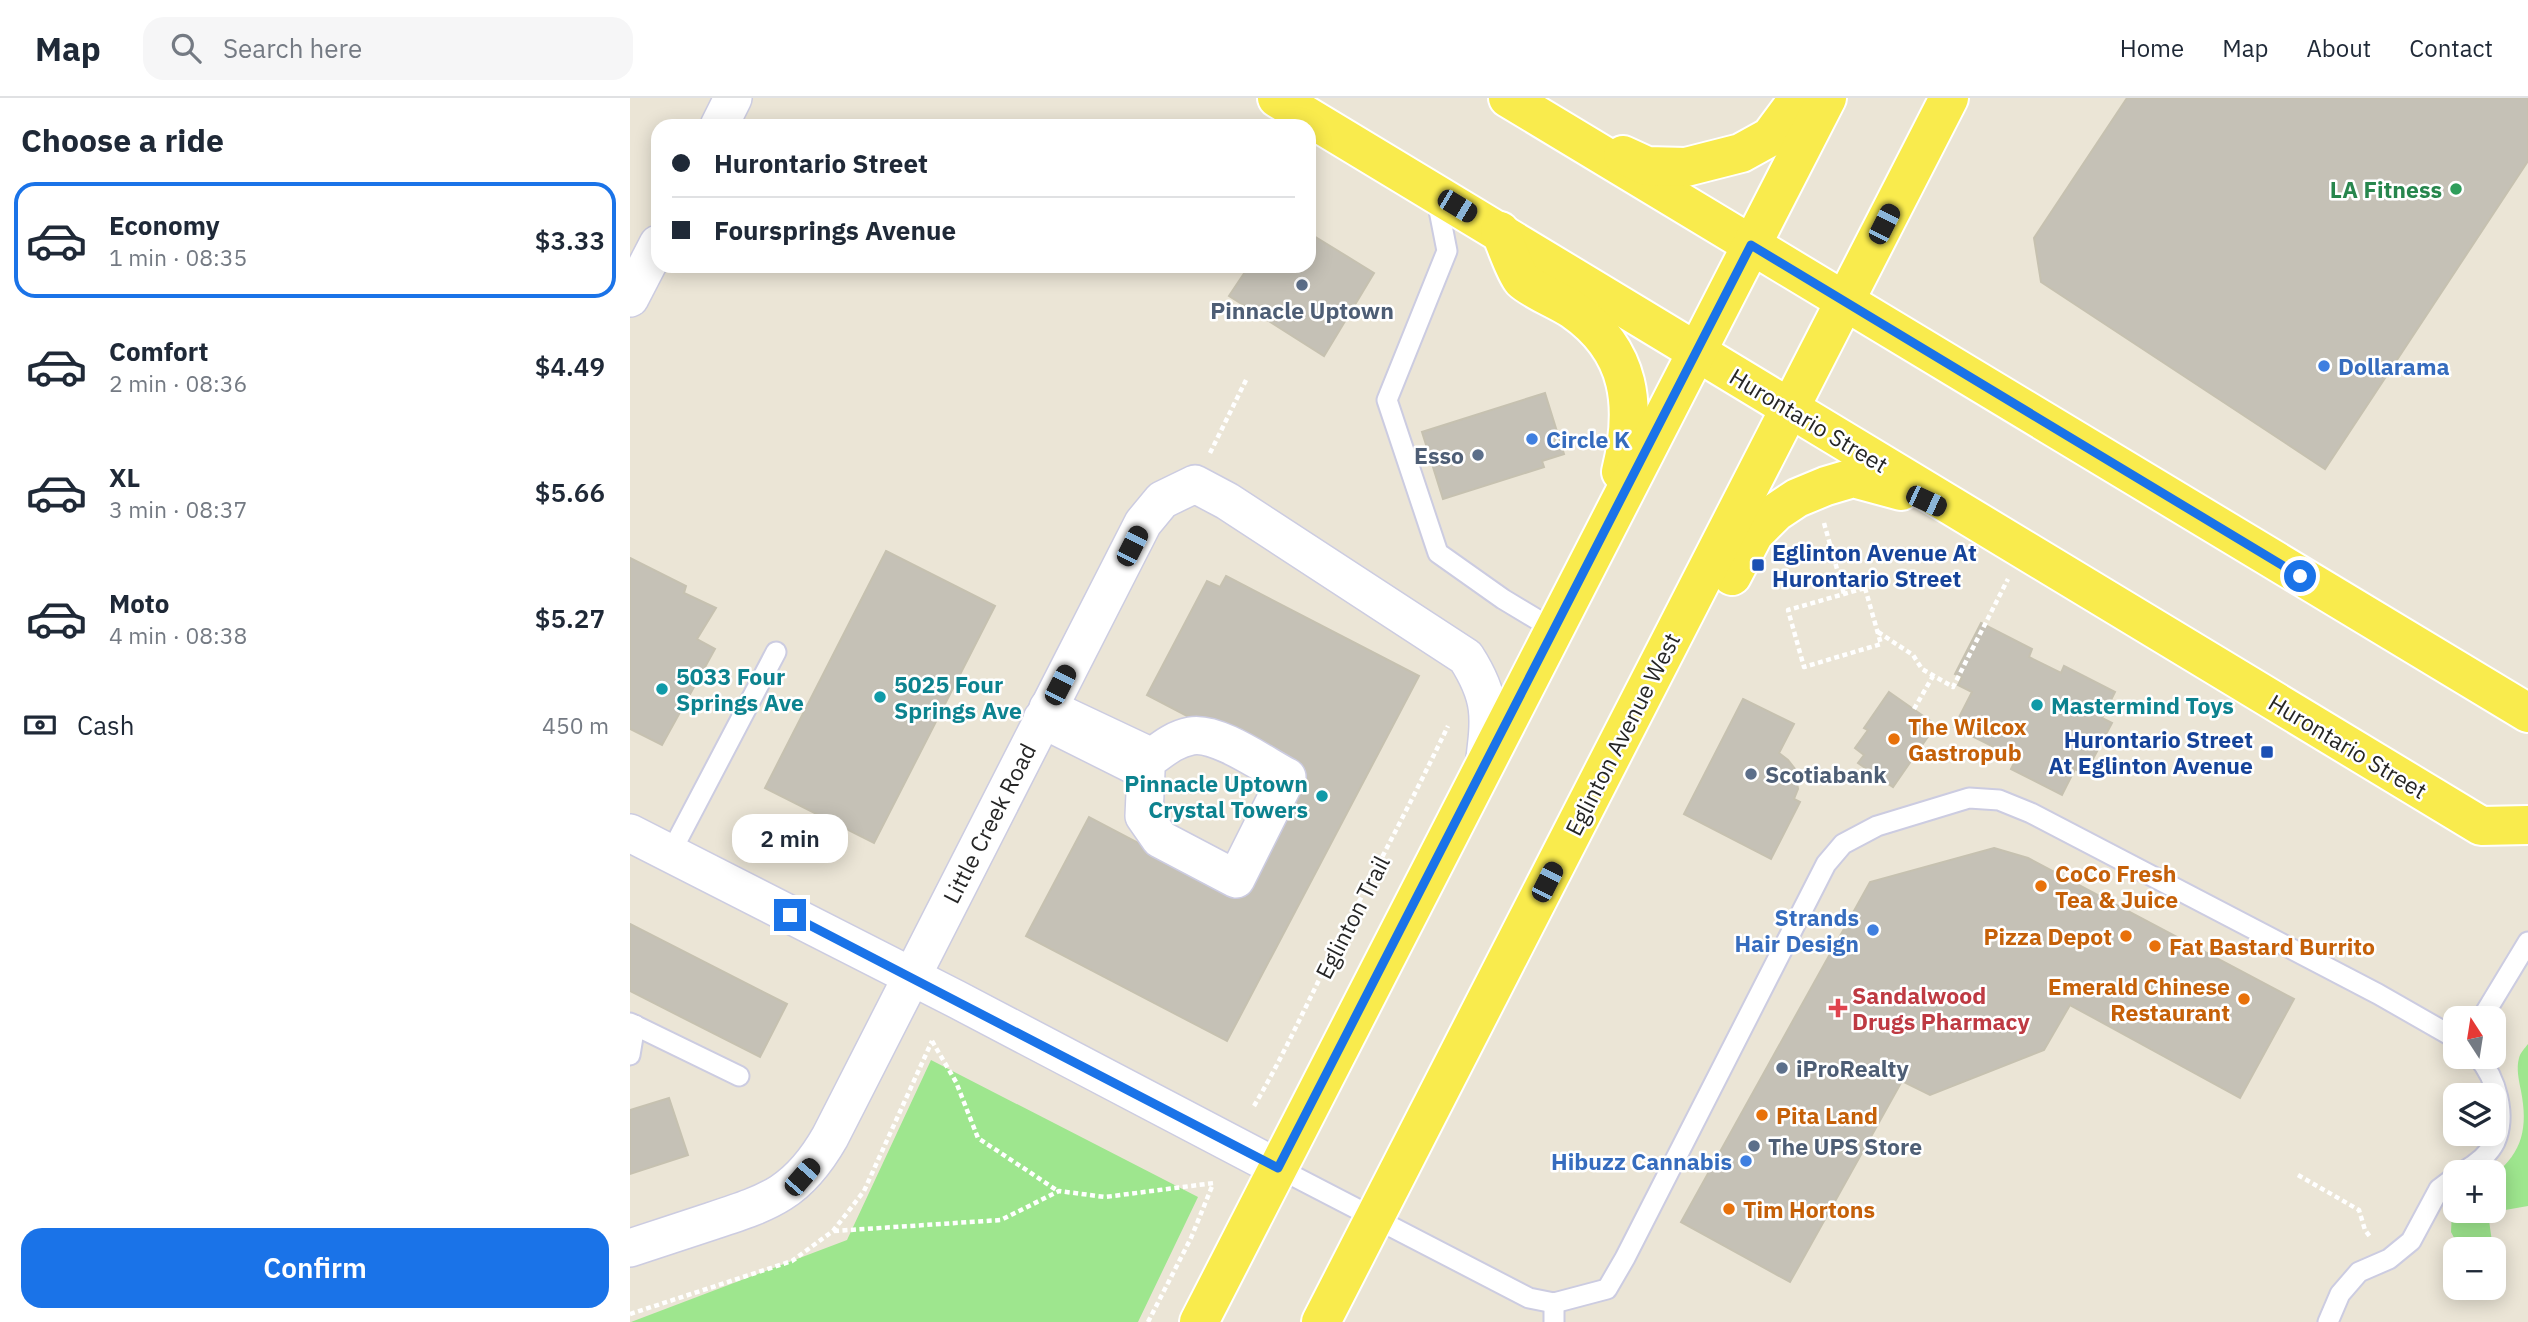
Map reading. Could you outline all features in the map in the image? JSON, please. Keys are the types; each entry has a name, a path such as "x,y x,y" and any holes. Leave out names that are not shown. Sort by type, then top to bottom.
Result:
{"main road":[{"name":"Hurontario Street","path":"1277,98 1312,119"},
{"path":"1518,105 1647,166 1686,167 1741,153 1770,137 1799,98"},
{"path":"1199,1322 1827,98"},
{"name":"Eglinton Avenue West","path":"1321,1322 1949,98"},
{"path":"1518,105 2528,713"},
{"name":"Hurontario Street","path":"1316,122 2481,826 2528,825"},
{"path":"1500,231 1522,280 1574,311 1604,337 1627,385 1631,419 1609,522"},
{"path":"1643,692 1684,671 1754,534 1776,512 1797,498 1853,478 1901,491 1988,529"}],"street":[{"path":"722,119 733,98"},
{"path":"630,298 651,258"},
{"path":"1195,484 1227,501 1466,657 1478,676 1489,712 1483,766"},
{"name":"Little Creek Road","path":"630,1248 762,1205 802,1177 812,1165 830,1137 1143,523 1161,500 1195,484"},
{"path":"1045,714 1152,757 1171,743 1193,735 1212,738 1287,777 1236,879 1160,839 1144,816 1146,771 1045,714"},
{"path":"630,833 1278,1168"}],"lane":[{"path":"1436,194 1447,251 1387,400 1438,553 1503,599 1553,629"},
{"path":"670,854 776,652"},
{"path":"1278,1168 1554,1313 1607,1289 1826,864 1843,844 1877,826 1969,798 1999,800 2031,813 2378,994 2443,1031"},
{"path":"2489,1006 2528,942"},
{"path":"630,1055 633,1024 739,1076"},
{"path":"2481,1160 2495,1142 2500,1117 2496,1088 2486,1069"},
{"path":"2328,1322 2340,1294 2358,1272 2389,1259 2411,1241 2443,1187"}],"path":[{"path":"1195,484 1247,378"},
{"path":"1823,521 1844,594"},
{"path":"1877,631 1913,655 1922,669 1952,687 2008,578"},
{"path":"1865,588 1877,631 1881,644 1804,667 1788,610 1865,588"},
{"path":"1914,709 1933,676"},
{"name":"Eglinton Trail","path":"1254,1106 1409,806 1447,726"},
{"path":"630,1314 792,1261 833,1231 864,1191 932,1041 956,1082 978,1138 1059,1191 1105,1197 1214,1184 1191,1238 1148,1322"},
{"path":"2298,1175 2359,1210 2365,1230 2389,1259"},
{"path":"833,1231 1001,1220 1059,1191"}],"green space":[{"path":"2528,1044 2528,1206 2506,1210 2506,1163 2521,1138 2524,1116 2518,1066 2520,1054"},
{"path":"931,1060 1198,1197 1138,1322 631,1322 847,1240"},
{"path":"2451,1223 2489,1223 2491,1237 2454,1237"}],"building":[{"path":"2127,98 2528,98 2528,161 2325,469 2041,282 2034,238"},
{"name":"Pinnacle Uptown","path":"1316,237 1374,273 1324,356 1229,296 1244,273 1316,273"},
{"path":"1545,393 1564,454 1542,461 1544,467 1443,499 1422,432"},
{"name":"5025 Four Springs Ave","path":"886,551 995,606 874,843 765,788"},
{"name":"5033 Four Springs Ave","path":"630,558 686,586 684,593 716,608 697,639 715,649 662,745 630,729"},
{"name":"Pinnacle Uptown Crystal Towers","path":"1226,576 1419,676 1227,1041 1026,936 1089,817 1237,895 1300,775 1147,695 1207,581 1220,587"},
{"name":"Mastermind Toys","path":"1981,623 2032,649 2029,657 2061,673 2064,666 2115,692 2102,718 2112,723 2085,774 2075,769 2062,795 2011,769 2015,761 1999,753 2000,750 1954,727 1972,692 1958,685 1962,677 1955,674"},
{"name":"The Wilcox Gastropub","path":"1889,692 1936,725 1893,787 1858,763 1864,755 1855,748 1868,730 1864,728"},
{"name":"Scotiabank","path":"1743,699 1794,724 1779,753 1795,769 1798,789 1794,799 1800,802 1771,859 1684,814"},
{"path":"1994,848 2028,858 2294,999 2240,1098 2070,1005 2044,1050 1930,1095 1902,1081 1790,1282 1681,1222 1870,882"},
{"path":"630,924 787,1004 760,1057 630,991"},
{"path":"669,1098 688,1155 630,1174 630,1110"}],"place":[{"name":"LA Fitness","path":"2456,189"},
{"name":"Pinnacle Uptown","path":"1302,285"},
{"name":"Dollarama","path":"2324,366"},
{"name":"Circle K","path":"1532,439"},
{"name":"Esso","path":"1478,455"},
{"name":"Eglinton Avenue At Hurontario Street","path":"1758,565"},
{"name":"5033 Four Springs Ave","path":"662,689"},
{"name":"5025 Four Springs Ave","path":"880,697"},
{"name":"Mastermind Toys","path":"2037,705"},
{"name":"The Wilcox Gastropub","path":"1894,739"},
{"name":"Hurontario Street At Eglinton Avenue","path":"2267,752"},
{"name":"Scotiabank","path":"1751,774"},
{"name":"Pinnacle Uptown Crystal Towers","path":"1322,796"},
{"name":"CoCo Fresh Tea & Juice","path":"2041,886"},
{"name":"Strands Hair Design","path":"1873,930"},
{"name":"Pizza Depot","path":"2126,936"},
{"name":"Fat Bastard Burrito","path":"2155,946"},
{"name":"Emerald Chinese Restaurant","path":"2244,999"},
{"name":"Sandalwood Drugs Pharmacy","path":"1838,1008"},
{"name":"iProRealty","path":"1782,1068"},
{"name":"Pita Land","path":"1762,1115"},
{"name":"The UPS Store","path":"1754,1146"},
{"name":"Hibuzz Cannabis","path":"1746,1161"},
{"name":"Tim Hortons","path":"1729,1209"}],"route":[{"path":"790,915 1278,1168 1751,245 2300,576"}]}
